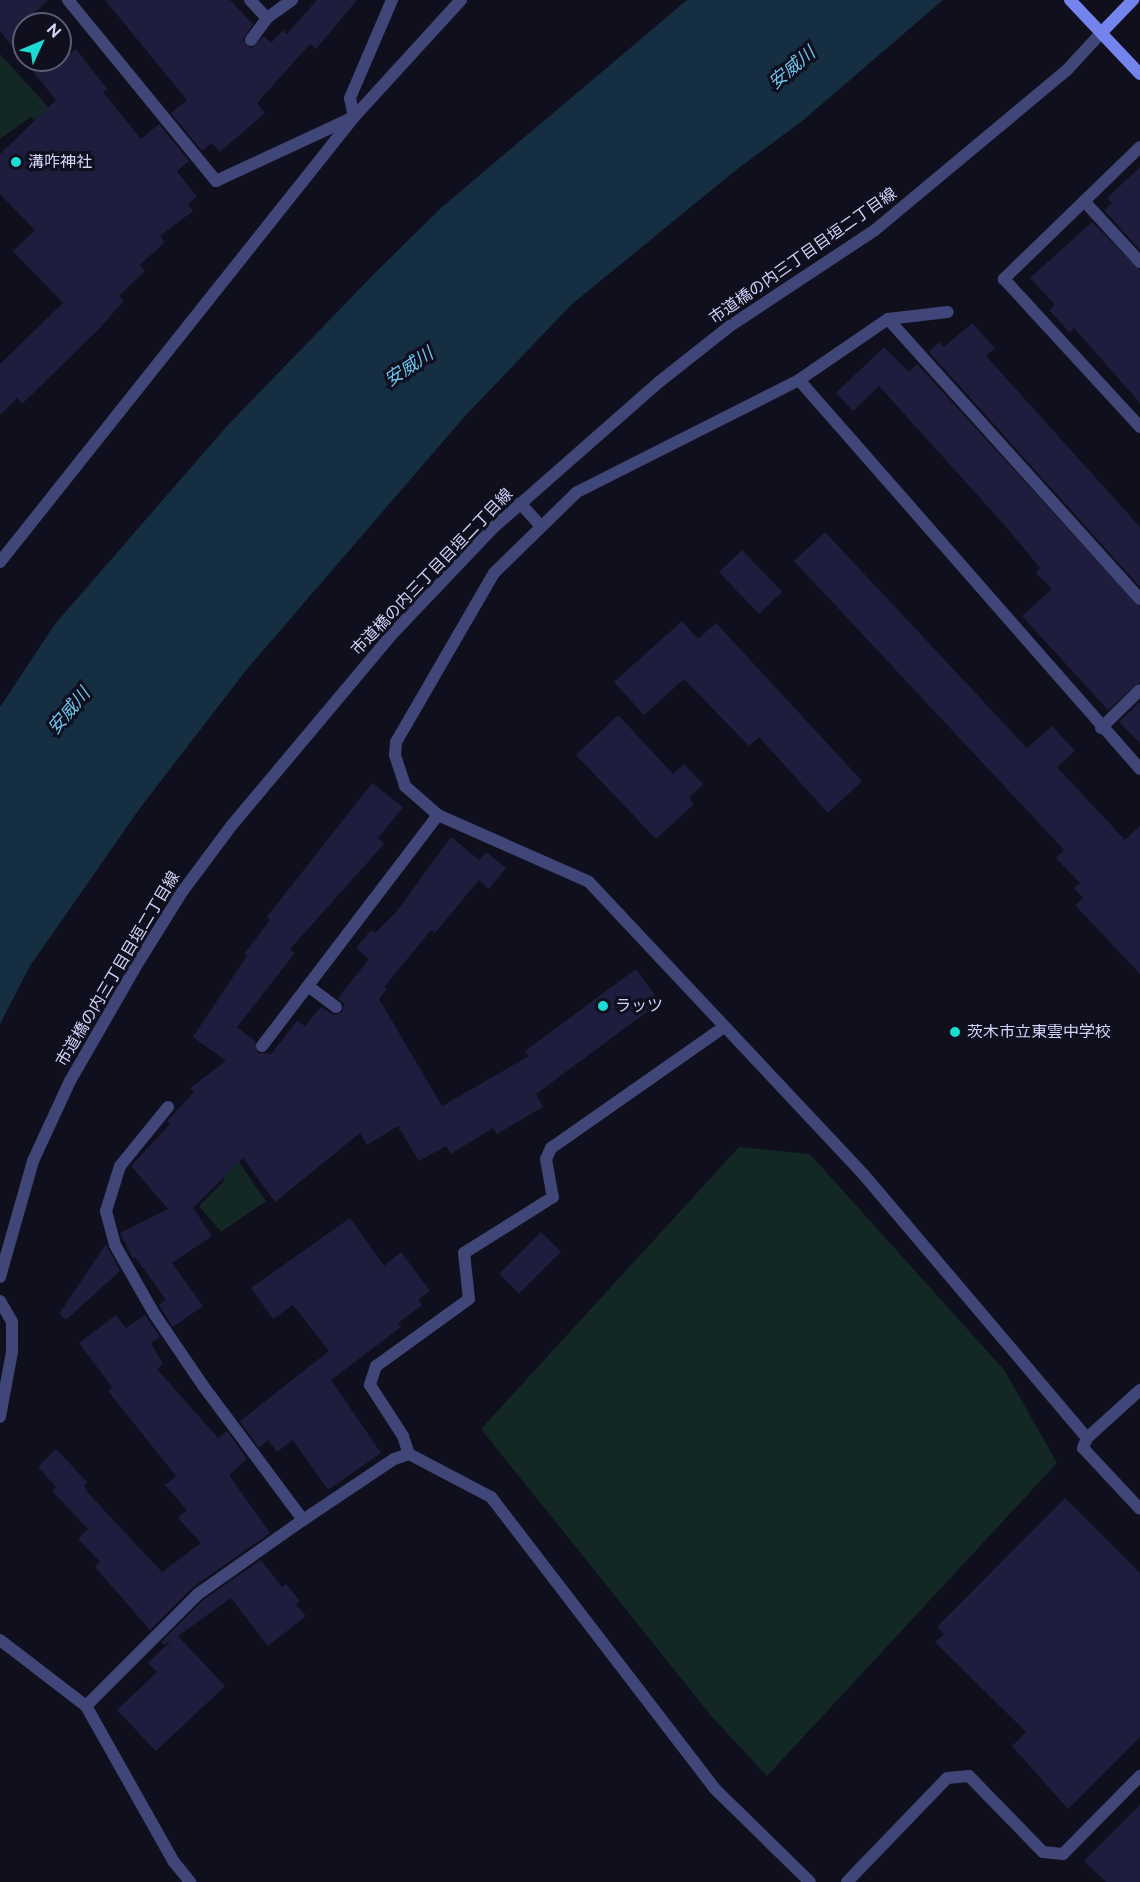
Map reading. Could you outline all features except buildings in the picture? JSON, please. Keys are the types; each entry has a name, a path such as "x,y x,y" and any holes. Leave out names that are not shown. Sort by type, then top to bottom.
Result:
{"street":[{"path":"68,0 216,181 354,117"},
{"path":"250,0 267,18"},
{"path":"250,40 267,18 292,0"},
{"path":"354,117 350,98 392,0"},
{"path":"0,562 354,117 461,0"},
{"path":"1070,0 1140,74"},
{"name":"市道橋の内三丁目目垣二丁目線","path":"0,1277 33,1161 70,1081 182,892 232,825 395,631 520,503 730,326 875,230 929,187 1067,70 1133,0"},
{"path":"1140,147 1004,279 1140,427"},
{"path":"1084,201 1140,262"},
{"path":"948,312 888,319 799,380 577,492 494,573 396,742 397,769 405,786 438,815 589,882 864,1175 1087,1438"},
{"path":"888,319 1140,599"},
{"path":"799,380 1101,728 1140,769"},
{"path":"520,503 541,526"},
{"path":"1101,728 1140,690"},
{"path":"262,1046 438,815"},
{"path":"308,986 336,1007"},
{"path":"723,1027 551,1148 546,1158 553,1197 464,1253 469,1299 376,1366 370,1385 403,1436 409,1454 491,1497 714,1788 810,1882"},
{"path":"168,1107 120,1166 106,1211 116,1245 155,1315 303,1520"},
{"path":"0,1301 12,1322 12,1353 0,1417"},
{"path":"1140,1390 1087,1438 1083,1448 1140,1509"},
{"path":"86,1706 198,1594 394,1459 409,1454"},
{"path":"0,1640 86,1706 174,1862 190,1882"},
{"path":"847,1882 947,1778 969,1776 1042,1852 1063,1854 1140,1776"}],"green space":[{"path":"0,54 12,67 12,72 16,72 123,189 85,169 31,117 0,139"},
{"path":"739,1147 810,1154 1005,1371 1057,1463 767,1776 713,1718 481,1429"},
{"path":"229,1148 266,1201 221,1232 199,1206 223,1182"}],"water":[{"name":"安威川","path":"687,0 943,0 801,122 736,170 571,305 465,416 247,669 140,808 30,966 0,1024 0,707 55,624 228,425 374,274 442,207"}],"place":[{"name":"溝咋神社","path":"16,162"},
{"name":"ラッツ","path":"603,1006"},
{"name":"茨木市立東雲中学校","path":"955,1032"}]}
